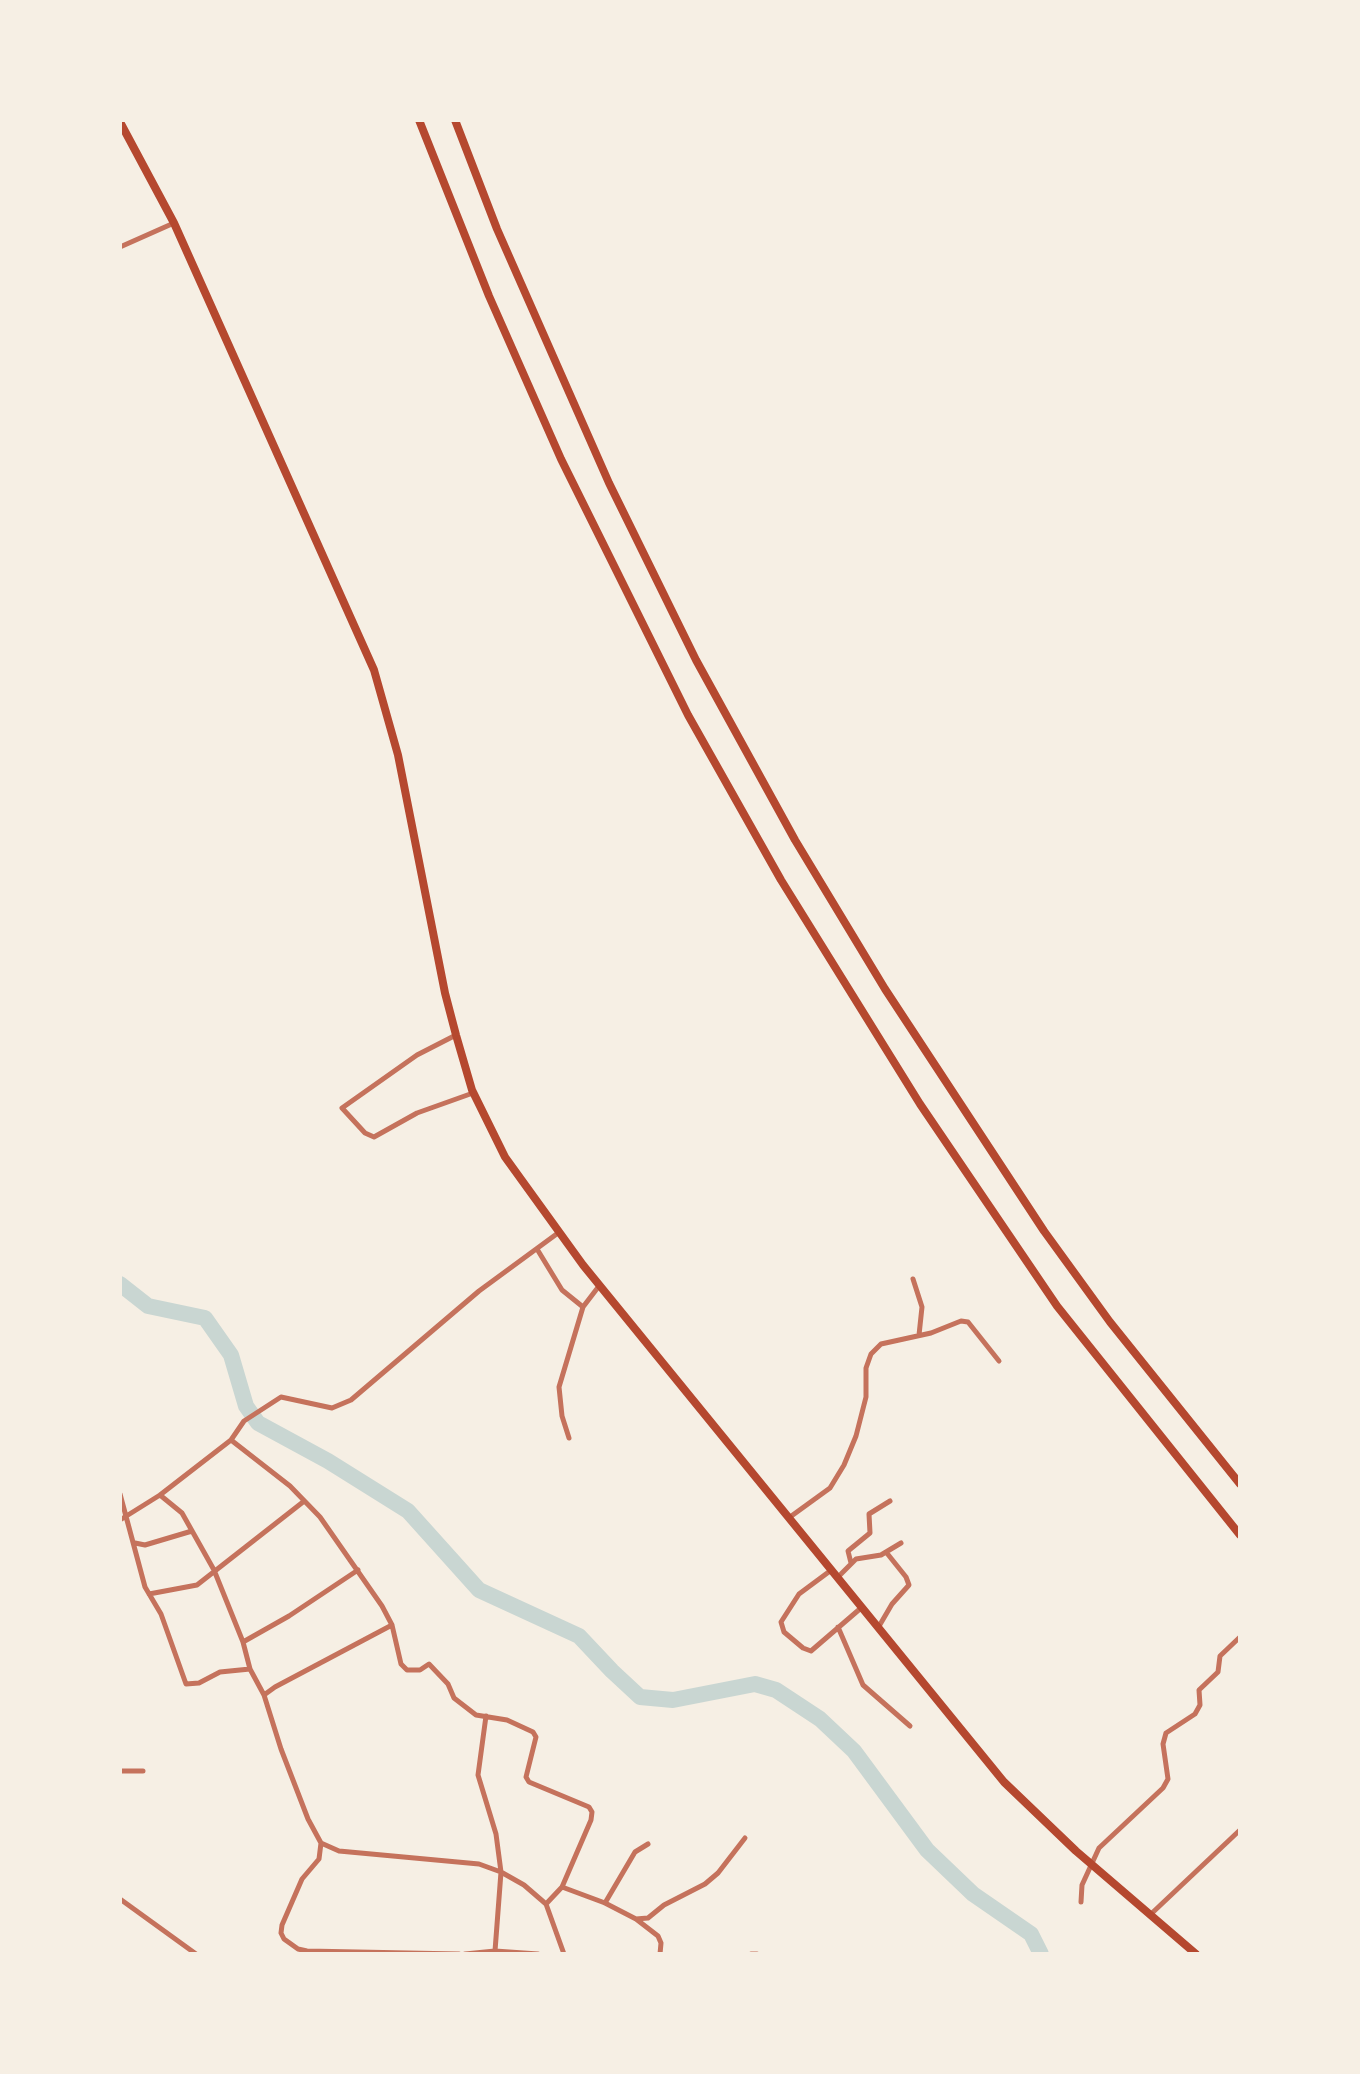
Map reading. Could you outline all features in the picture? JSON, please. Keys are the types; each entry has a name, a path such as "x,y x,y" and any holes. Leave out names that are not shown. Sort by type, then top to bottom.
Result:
{"highway":[{"path":"419,120 489,296 561,459 688,715 781,880 920,1104 1057,1306 1240,1535"},
{"path":"455,120 497,229 609,483 696,660 795,840 885,989 1044,1231 1110,1322 1240,1484"},
{"path":"120,122 174,223 374,670 398,755 456,1035 474,1093 505,1157 599,1285 1004,1782 1090,1863 1196,1954"}],"street":[{"path":"120,247 174,223"},
{"path":"456,1035 417,1055 342,1108 365,1133 374,1137 417,1113 474,1093"},
{"path":"120,1520 160,1495 231,1440 244,1421 281,1397 332,1408 351,1400 479,1291 558,1233"},
{"path":"537,1249 562,1290 583,1307"},
{"path":"913,1279 922,1307 919,1335"},
{"path":"569,1438 562,1416 559,1387 583,1307 599,1285"},
{"path":"787,1519 830,1488 844,1465 856,1436 866,1397 866,1368 871,1354 881,1344 931,1333 961,1321 968,1322 999,1361"},
{"path":"231,1440 290,1486 320,1517 392,1625 401,1664 407,1670 420,1670 429,1664 448,1684 454,1698 476,1715 507,1720 533,1732 536,1737 526,1777 529,1782 589,1807 591,1820 562,1887 546,1904"},
{"path":"120,1494 149,1594 161,1614 186,1684 192,1685 220,1672 250,1669"},
{"path":"160,1495 182,1513 214,1570 243,1642 250,1669 264,1695 308,1819 321,1843 319,1859 302,1879 282,1925 284,1939 306,1952 462,1954 495,1951 538,1954"},
{"path":"851,1563 848,1551 870,1533 869,1514 890,1501"},
{"path":"149,1594 197,1585 303,1502"},
{"path":"135,1543 145,1545 192,1531"},
{"path":"837,1579 856,1559 886,1552 901,1543"},
{"path":"878,1629 892,1604 909,1585 886,1552"},
{"path":"243,1642 358,1570"},
{"path":"830,1571 799,1594 781,1622 784,1632 811,1651 861,1608"},
{"path":"264,1695 392,1625"},
{"path":"838,1627 863,1685 910,1726"},
{"path":"1081,1902 1082,1885 1090,1863 1109,1836 1163,1788 1168,1779 1163,1744 1166,1733 1195,1714 1200,1705 1199,1690 1218,1672 1220,1656 1240,1637"},
{"path":"486,1716 478,1775 496,1834 501,1872 495,1951"},
{"path":"120,1771 143,1771"},
{"path":"1150,1915 1240,1830"},
{"path":"636,1919 648,1918 664,1905 705,1884 718,1873 745,1838"},
{"path":"321,1843 339,1851 479,1864 501,1872 524,1885 546,1904 564,1954"},
{"path":"605,1903 635,1852 648,1844"},
{"path":"562,1887 636,1919 658,1936 660,1954"},
{"path":"120,1899 196,1954"}],"waterway":[{"path":"120,1284 148,1306 205,1318 231,1355 246,1406 258,1423 328,1461 408,1511 479,1590 579,1636 640,1697 673,1700 755,1684 776,1690 820,1719 854,1751 927,1850 973,1894 1031,1934 1041,1954"}]}
